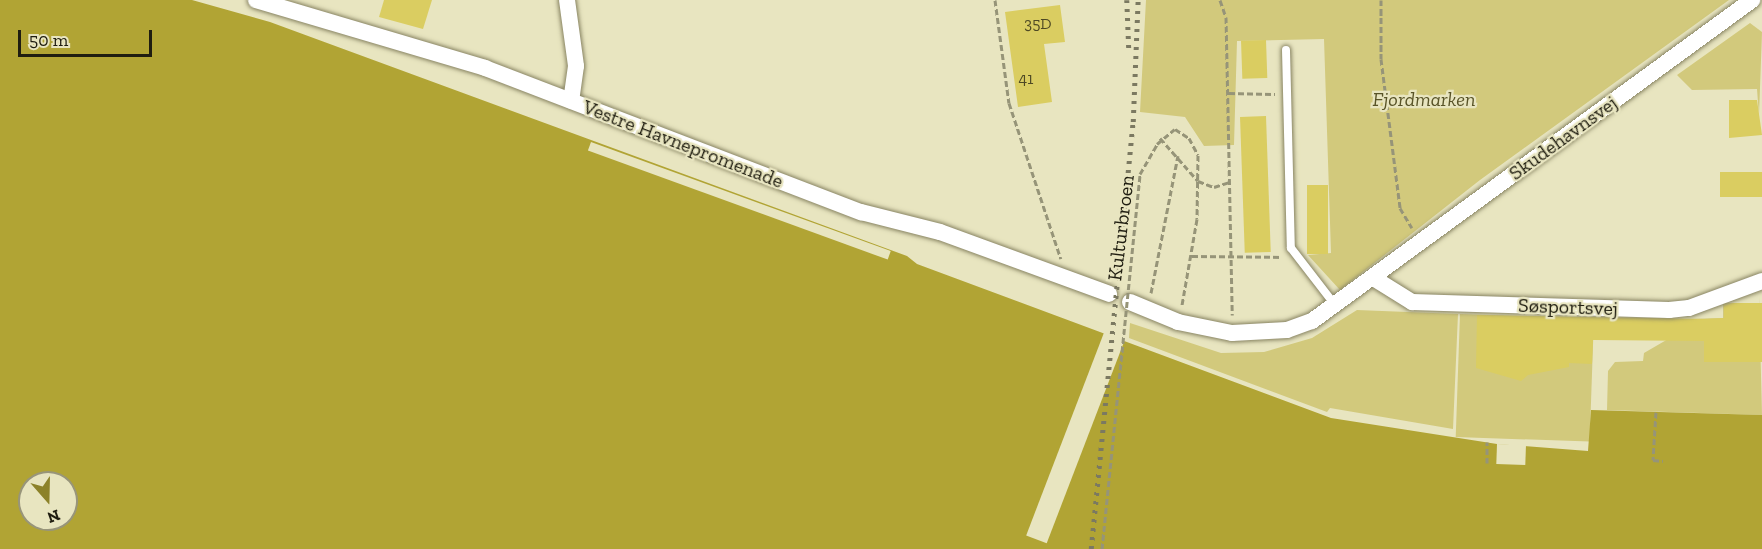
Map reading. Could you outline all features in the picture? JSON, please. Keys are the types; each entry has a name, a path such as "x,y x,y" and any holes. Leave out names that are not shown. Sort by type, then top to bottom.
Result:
{"street":[{"name":"Vestre Havnepromenade","path":"256,0 288,5 485,68 861,212 940,232 1109,294"},
{"path":"567,0 576,66 571,101"},
{"name":"Skudehavnsvej","path":"1376,279 1419,242 1752,0"},
{"path":"1130,302 1178,322 1232,333 1287,330 1335,306 1376,279"},
{"name":"Søsportsvej","path":"1376,279 1412,302 1669,310 1689,308 1762,281"}],"lane":[{"path":"1286,50 1291,248 1335,306"}],"path":[{"path":"995,0 1009,103 1067,278"},
{"path":"1220,0 1226,17 1229,93 1232,333"},
{"path":"1380,0 1381,59 1400,208 1419,242"},
{"path":"1229,93 1287,94"},
{"path":"1178,322 1192,255 1198,181 1198,155 1189,138 1175,129 1160,138 1198,181 1214,187 1229,182"},
{"name":"Kulturbroen","path":"1102,549 1140,174 1160,138"},
{"path":"1149,310 1178,156"},
{"path":"1192,255 1285,257 1291,248"},
{"path":"1656,412 1653,460 1663,460"},
{"path":"1487,442 1487,463"}],"green space":[{"name":"Fjordmarken","path":"1146,0 1729,0 1480,180 1340,290 1308,255 1331,253 1324,39 1237,41 1234,145 1204,146 1185,117 1140,112"},
{"path":"1750,23 1762,32 1759,116 1757,89 1692,90 1677,75"},
{"path":"1759,296 1762,415 1607,410 1608,371 1615,362 1643,361 1644,353 1675,335 1686,319 1723,318 1723,303 1759,303"},
{"path":"1357,310 1458,314 1453,429 1330,408 1327,412 1129,338 1130,323 1221,353 1264,352 1312,338"},
{"path":"1460,314 1594,319 1590,442 1456,437"}],"shaded area":[{"path":"0,0 192,0 270,22 907,256 917,264 1331,418 1497,444 1588,451 1591,410 1762,415 1762,549 0,549"}],"pier":[{"path":"591,142 891,251 888,260 588,150"},
{"path":"1105,330 1126,338 1047,543 1026,535"},
{"path":"1497,444 1526,445 1525,465 1496,464"}],"building":[{"path":"384,0 432,0 423,29 379,17"},
{"path":"1060,5 1065,42 1044,44 1052,102 1018,107 1005,12"},
{"path":"1266,40 1267,78 1242,79 1241,41"},
{"path":"1729,100 1757,100 1762,135 1729,138"},
{"path":"1266,116 1271,252 1245,253 1240,117"},
{"path":"1720,172 1762,172 1762,197 1720,197"},
{"path":"1307,185 1328,185 1328,254 1307,254"},
{"path":"1733,303 1762,303 1762,362 1704,362 1704,341 1593,340 1592,364 1569,363 1569,367 1528,375 1521,381 1476,368 1477,315 1704,319 1724,318 1724,306"}],"railway":[{"path":"1127,0 1129,50"},
{"path":"1091,549 1133,122 1138,0"}]}
